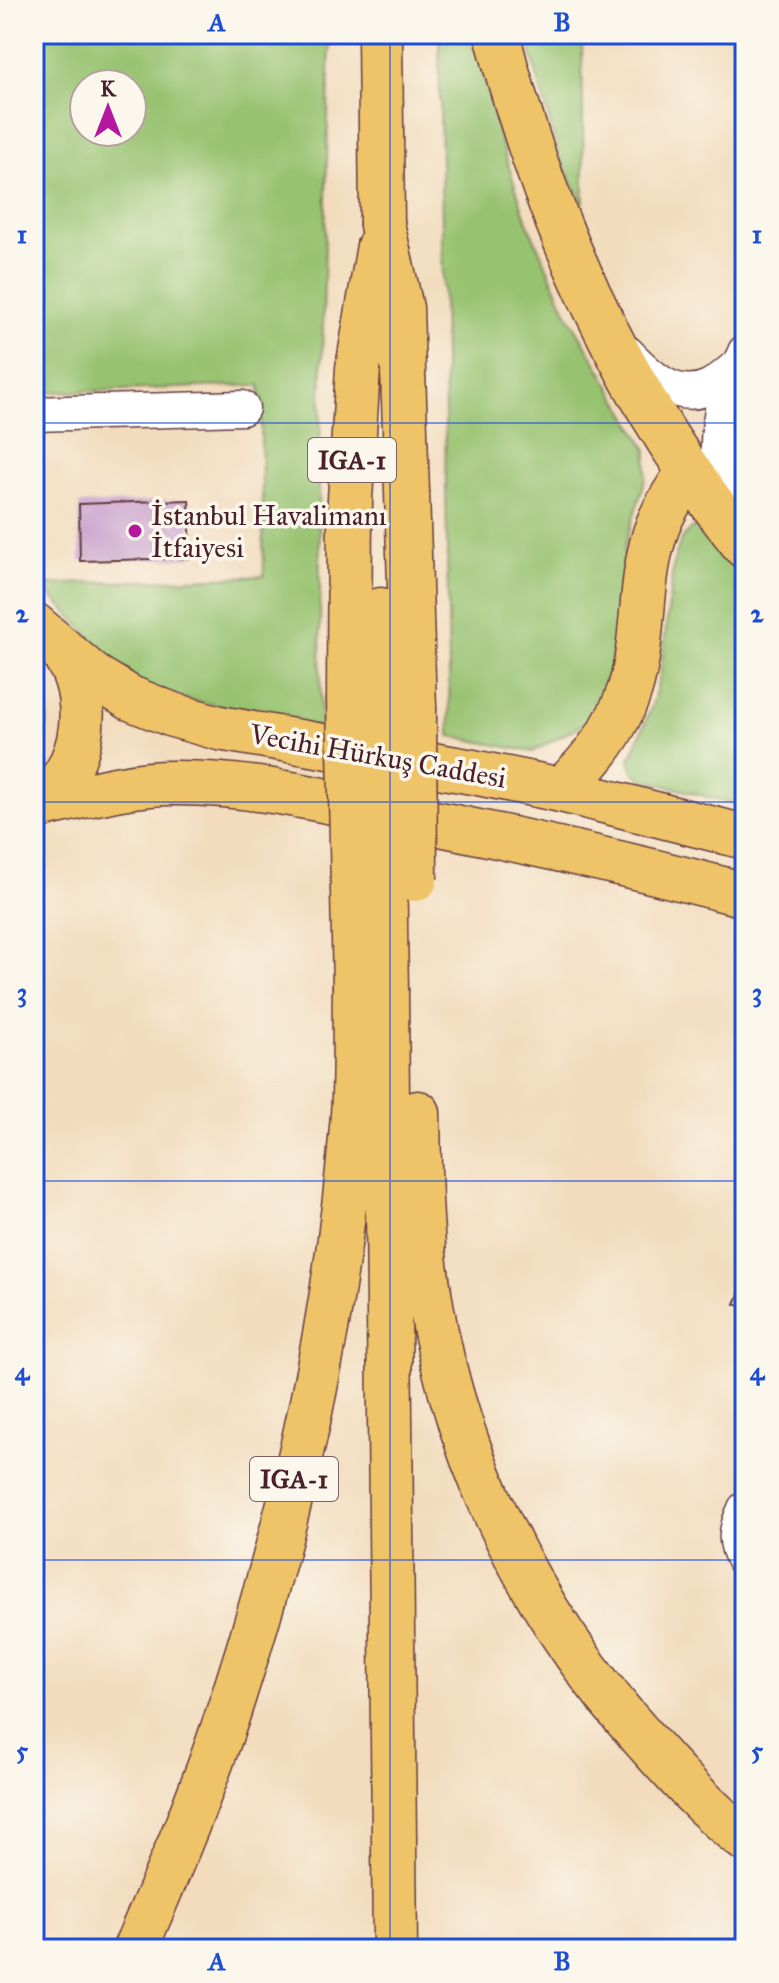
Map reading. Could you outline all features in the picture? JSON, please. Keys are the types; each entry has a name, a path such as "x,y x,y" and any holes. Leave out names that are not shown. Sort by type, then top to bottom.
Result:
{"main road":[{"path":"380,34 382,224 401,308 382,703 395,1949"},
{"path":"497,34 533,159 557,224 603,326 635,388 689,472 744,545"},
{"name":"IGA-1","path":"135,1949 173,1860 234,1696 287,1511 334,1288 353,1111 385,992 382,703 350,499 358,368 382,224"},
{"path":"561,790 581,771 610,733 630,689 657,527 670,499 689,472"},
{"path":"34,807 55,788 71,765 80,738 82,710 77,682 65,656 38,626"},
{"name":"Vecihi Hürkuş Caddesi","path":"38,626 92,675 130,698 173,715 219,728 561,790 745,837"},
{"name":"Vecihi Hürkuş Caddesi","path":"34,807 103,792 169,783 225,785 319,799 502,836 632,865 745,895"},
{"path":"385,992 419,1166 429,1292 462,1429 485,1491 534,1591 574,1654 626,1720 675,1774 745,1839"}],"street":[{"path":"603,326 643,371 667,389 692,391 709,388 743,358"},
{"path":"743,358 725,397 717,443 721,488 744,545"},
{"path":"34,414 242,408"},
{"path":"745,1509 735,1530 737,1549 745,1562"}],"green space":[{"path":"34,34 330,34 319,486 321,728 181,698 145,686 119,667 41,585 264,576 260,385 34,393"},
{"path":"439,34 473,34 498,134 527,222 567,313 647,450 646,477 625,545 610,675 603,697 587,722 532,752 450,736"},
{"path":"526,34 582,34 584,204 559,157"},
{"path":"699,524 745,583 745,807 642,779 633,771 630,759 652,706 661,671 674,560 681,540"},
{"path":"34,674 44,696 47,718 43,741 34,763"}],"building":[{"name":"İstanbul Havalimanı İtfaiyesi","path":"189,500 191,558 80,561 79,504"},
{"path":"745,1280 745,1308 735,1304"}],"place":[{"name":"İstanbul Havalimanı İtfaiyesi","path":"135,531"}]}
